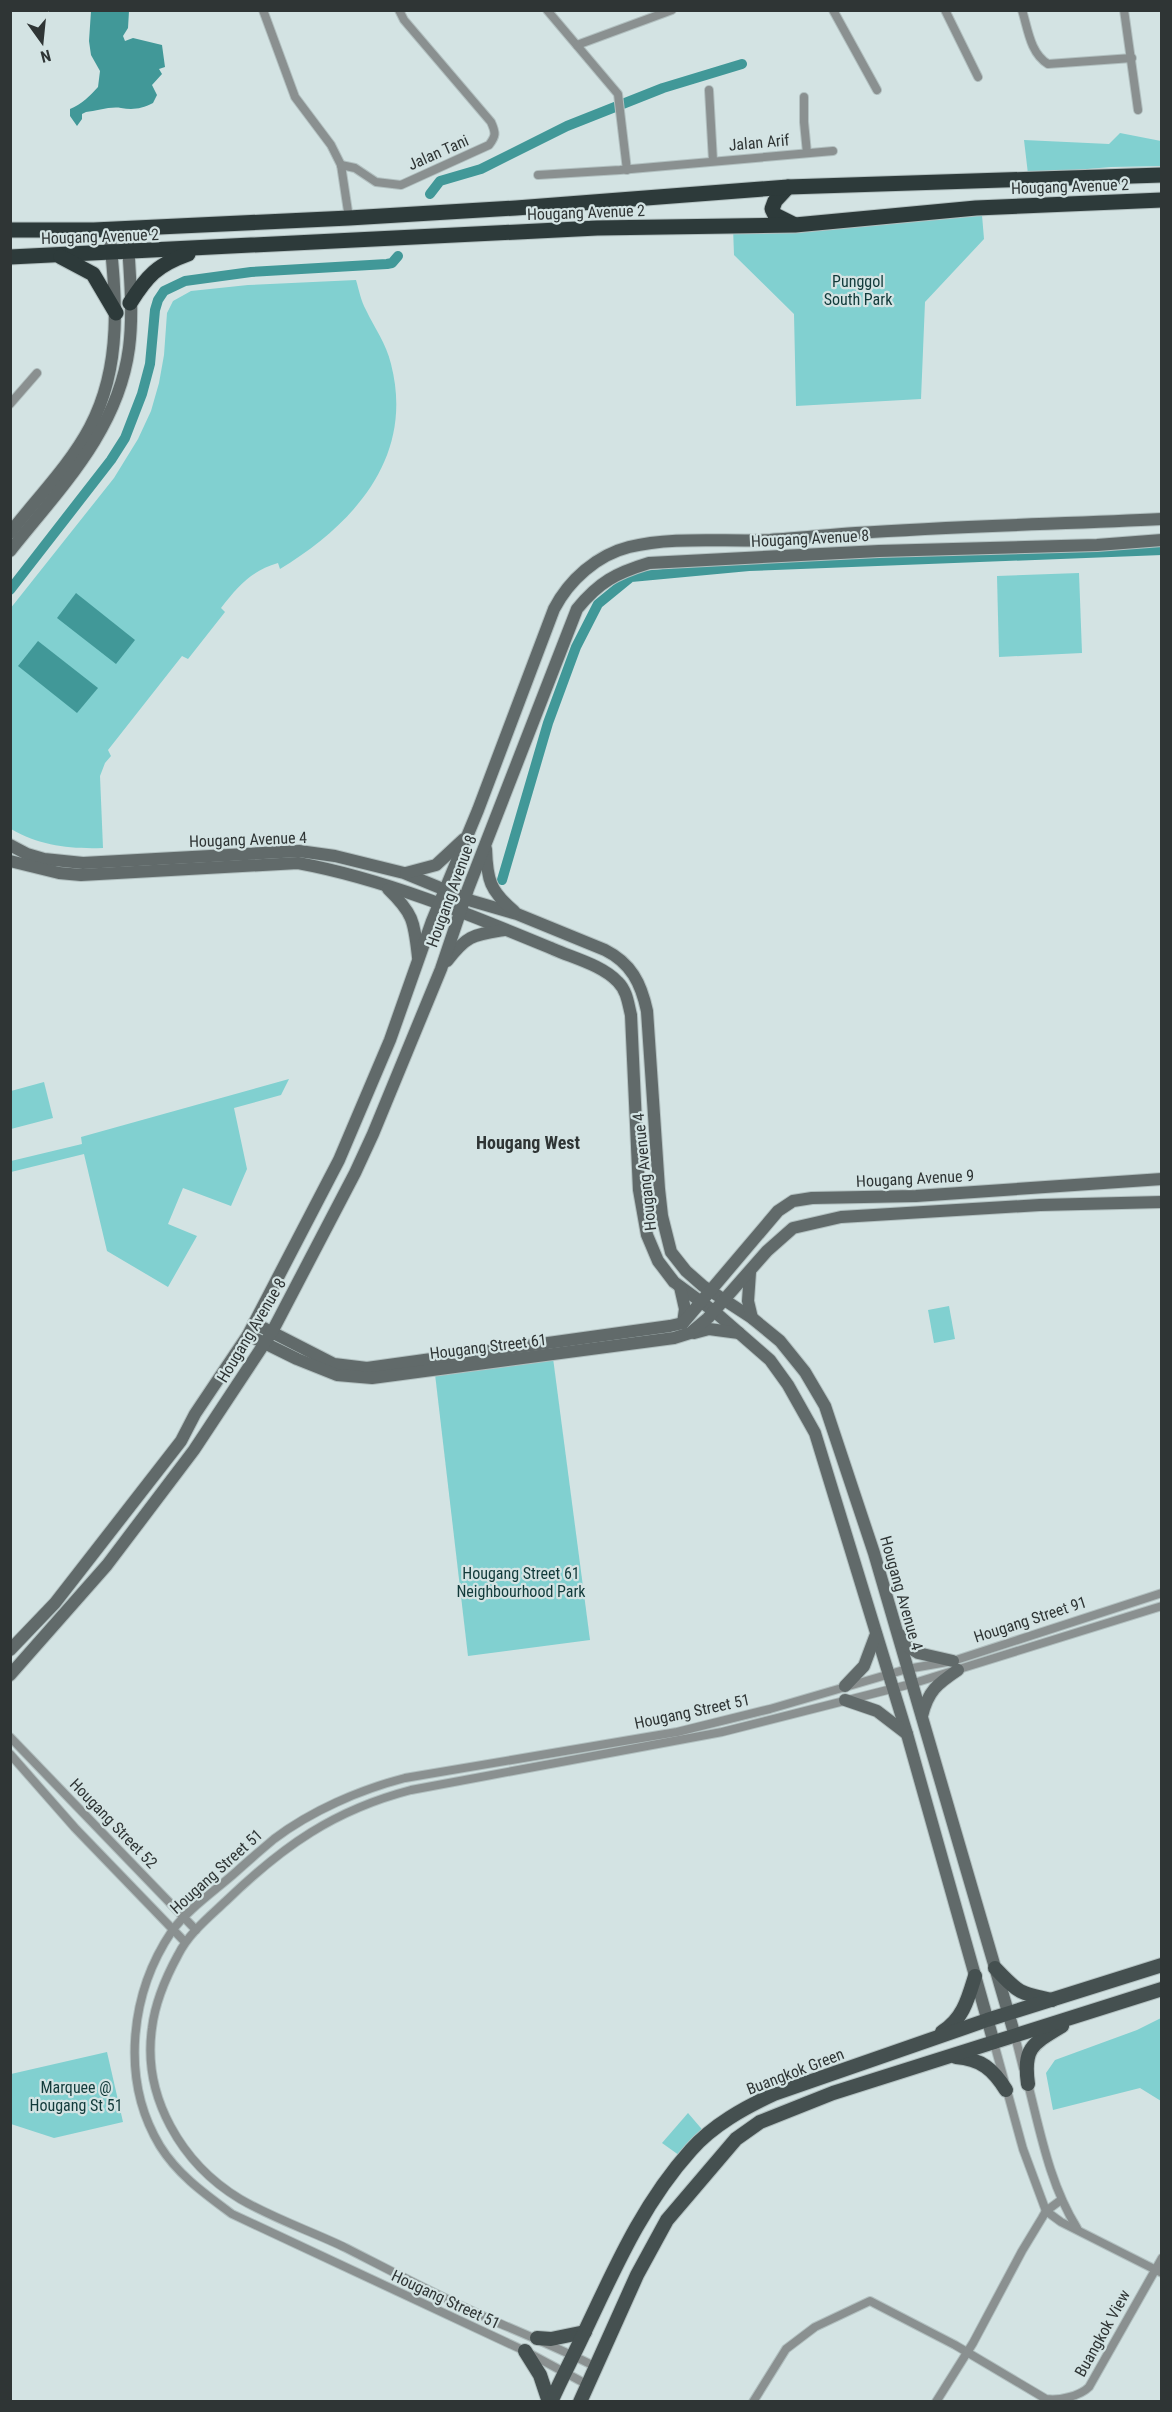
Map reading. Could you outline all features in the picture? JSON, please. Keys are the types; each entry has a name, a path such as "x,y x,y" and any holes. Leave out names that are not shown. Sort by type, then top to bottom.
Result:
{"highway":[{"name":"Hougang Avenue 2","path":"10,230 109,229 350,218 788,187 1161,175"},
{"path":"788,187 775,201 772,208 775,215 795,225"},
{"name":"Hougang Avenue 2","path":"10,257 112,254 278,243 597,228 795,225 976,208 1161,200"},
{"path":"130,303 147,277 168,261 205,249"},
{"path":"58,255 93,274 116,313"}],"main road":[{"name":"Buangkok Green","path":"550,2402 609,2278 644,2212 684,2158 707,2134 746,2108 774,2094 987,2020 1161,1965"},
{"path":"995,1968 1024,1994 1054,2000"},
{"path":"933,2038 953,2025 965,2009 975,1976"},
{"name":"Buangkok Green","path":"579,2402 637,2275 667,2220 736,2139 760,2122 833,2093 1161,1989"},
{"path":"1028,2084 1025,2061 1031,2048 1079,2015"},
{"path":"954,2056 972,2058 987,2066 1006,2090"},
{"path":"537,2338 558,2338 585,2332"},
{"path":"525,2351 540,2375 550,2402"}],"street":[{"path":"263,10 295,97 331,145 341,165 350,218"},
{"name":"Jalan Tani","path":"341,165 355,168 376,182 401,185 489,145 494,138 496,132 491,122 404,20 399,10"},
{"path":"547,10 618,94 627,170"},
{"path":"577,45 672,10"},
{"path":"833,10 877,90"},
{"path":"945,10 978,77"},
{"path":"1022,10 1034,51 1048,64 1132,58"},
{"path":"1124,10 1138,110"},
{"name":"Jalan Arif","path":"709,90 713,161"},
{"name":"Jalan Arif","path":"804,97 807,153"},
{"name":"Jalan Arif","path":"538,175 627,170 833,151"},
{"path":"10,551 87,455 114,407 129,347 127,228"},
{"path":"10,533 60,471 90,427 103,399 110,376 116,313 109,229"},
{"path":"10,404 37,373"},
{"name":"Hougang Avenue 8","path":"10,1650 55,1603 181,1441 195,1414 248,1335 339,1160 390,1040 439,905 554,609 564,590 575,578 599,561 627,548 652,543 770,540 878,532 1161,519"},
{"path":"1023,525 1025,547"},
{"path":"878,532 879,551"},
{"name":"Hougang Avenue 8","path":"10,1675 107,1565 194,1450 269,1338 355,1173 441,969 459,912 577,609 601,583 622,571 649,563 879,551 1097,545 1161,540"},
{"path":"404,873 436,865 466,837"},
{"path":"486,844 487,870 491,887 500,899 517,914"},
{"name":"Hougang Avenue 4","path":"10,845 27,854 44,859 83,863 298,863 361,876 506,930 607,973 619,982 627,997 631,1015 641,1207 647,1235 658,1261 680,1287 741,1333 770,1360 788,1385 815,1432 907,1734 994,2043"},
{"name":"Hougang Avenue 4","path":"10,861 59,873 81,875 299,851 335,856 404,873 465,898 517,914 617,956 633,972 642,988 648,1011 662,1216 671,1252 692,1276 752,1318 780,1341 805,1372 825,1406 874,1553 1015,2036"},
{"path":"382,884 406,907 415,927 419,962"},
{"path":"441,969 458,946 473,935 506,930"},
{"name":"Hougang Avenue 9","path":"711,1291 778,1211 793,1202 812,1198 916,1196 1161,1179"},
{"name":"Hougang Avenue 9","path":"726,1300 767,1251 794,1228 830,1218 1040,1205 1161,1202"},
{"path":"692,1276 704,1278 728,1270"},
{"path":"750,1272 748,1301 752,1318"},
{"path":"680,1287 685,1308 686,1328"},
{"path":"686,1328 701,1302 711,1291"},
{"name":"Hougang Street 61","path":"254,1323 269,1338 297,1359 337,1375 372,1378 674,1338 686,1328 715,1312 726,1300"},
{"path":"686,1328 741,1333"},
{"name":"Hougang Street 61","path":"248,1335 269,1338"},
{"name":"Hougang Street 91","path":"911,1684 956,1665 1161,1593"},
{"name":"Hougang Street 91","path":"907,1669 956,1665 1161,1606"},
{"path":"896,1630 910,1648 918,1653 956,1665 929,1694 922,1716"},
{"path":"845,1686 864,1665 876,1634"},
{"name":"Hougang Street 51","path":"588,2385 525,2351 232,2214 195,2187 161,2147 151,2129 142,2104 133,2051 134,2033 145,1988 173,1930 273,1840 319,1812 377,1786 405,1778 699,1727 907,1669"},
{"name":"Hougang Street 51","path":"596,2367 264,2211 212,2179 195,2163 168,2123 156,2088 150,2057 152,2028 159,1997 171,1968 185,1942 243,1884 318,1826 380,1798 411,1790 722,1732 911,1684"},
{"path":"845,1700 877,1711 907,1734"},
{"name":"Hougang Street 52","path":"10,1737 196,1930"},
{"name":"Hougang Street 52","path":"10,1754 75,1828 185,1942"},
{"path":"1015,2036 1061,2200 1077,2228"},
{"path":"994,2043 1023,2149 1046,2211 1061,2222 1077,2228 1158,2271"},
{"path":"936,2402 968,2353 1046,2211 1061,2200"},
{"name":"Buangkok View","path":"753,2402 786,2349 815,2327 870,2301 968,2353 1046,2399 1057,2399 1085,2391 1158,2271 1161,2258"}],"green space":[{"path":"1120,133 1161,141 1161,166 1111,167 1028,174 1024,140 1109,144"},
{"name":"Punggol South Park","path":"982,215 984,239 925,302 921,399 796,406 794,314 734,255 733,227"},
{"path":"356,280 364,307 389,356 396,398 394,429 386,458 372,485 354,509 307,551 280,569 278,563 260,570 239,586 221,608 225,612 188,659 182,656 108,750 111,756 105,763 100,776 103,848 78,848 44,843 11,829 10,609 114,478 138,439 151,411 159,383 167,313 173,301 191,291 248,285"},
{"path":"1079,573 1082,653 999,657 997,576"},
{"path":"289,1079 281,1095 234,1108 247,1169 231,1206 183,1188 168,1224 197,1236 168,1287 107,1251 84,1154 11,1172 11,1161 82,1144 81,1137"},
{"path":"44,1082 53,1118 11,1129 11,1091"},
{"path":"949,1306 955,1339 934,1343 928,1310"},
{"name":"Hougang Street 61 Neighbourhood Park","path":"553,1358 590,1640 468,1656 435,1374"},
{"path":"1161,2018 1161,2101 1140,2088 1053,2110 1046,2073 1055,2060 1137,2030"},
{"name":"Marquee @ Hougang St 51","path":"107,2052 123,2122 54,2138 11,2124 11,2074"},
{"path":"688,2113 706,2134 683,2158 662,2143"}],"shaded area":[{"path":"91,11 129,11 128,28 123,36 125,41 133,38 162,45 165,67 159,69 162,74 152,85 157,95 153,103 137,109 113,108 86,112 82,114 82,119 77,126 70,116 70,109 85,100 98,87 100,71 91,55 89,41"},
{"path":"76,593 135,640 116,664 57,618"},
{"path":"38,641 98,688 77,713 18,666"}],"waterway":[{"path":"430,194 440,181 481,169 567,126 663,88 742,64"},
{"path":"10,590 111,460 125,438 142,394 150,364 155,310 164,291 185,281 251,272 387,264 392,263 398,256"},
{"path":"502,880 548,723 576,647 598,604 631,577 749,566 1162,550"}],"district":[{"name":"Hougang West","path":"528,1143"}]}
